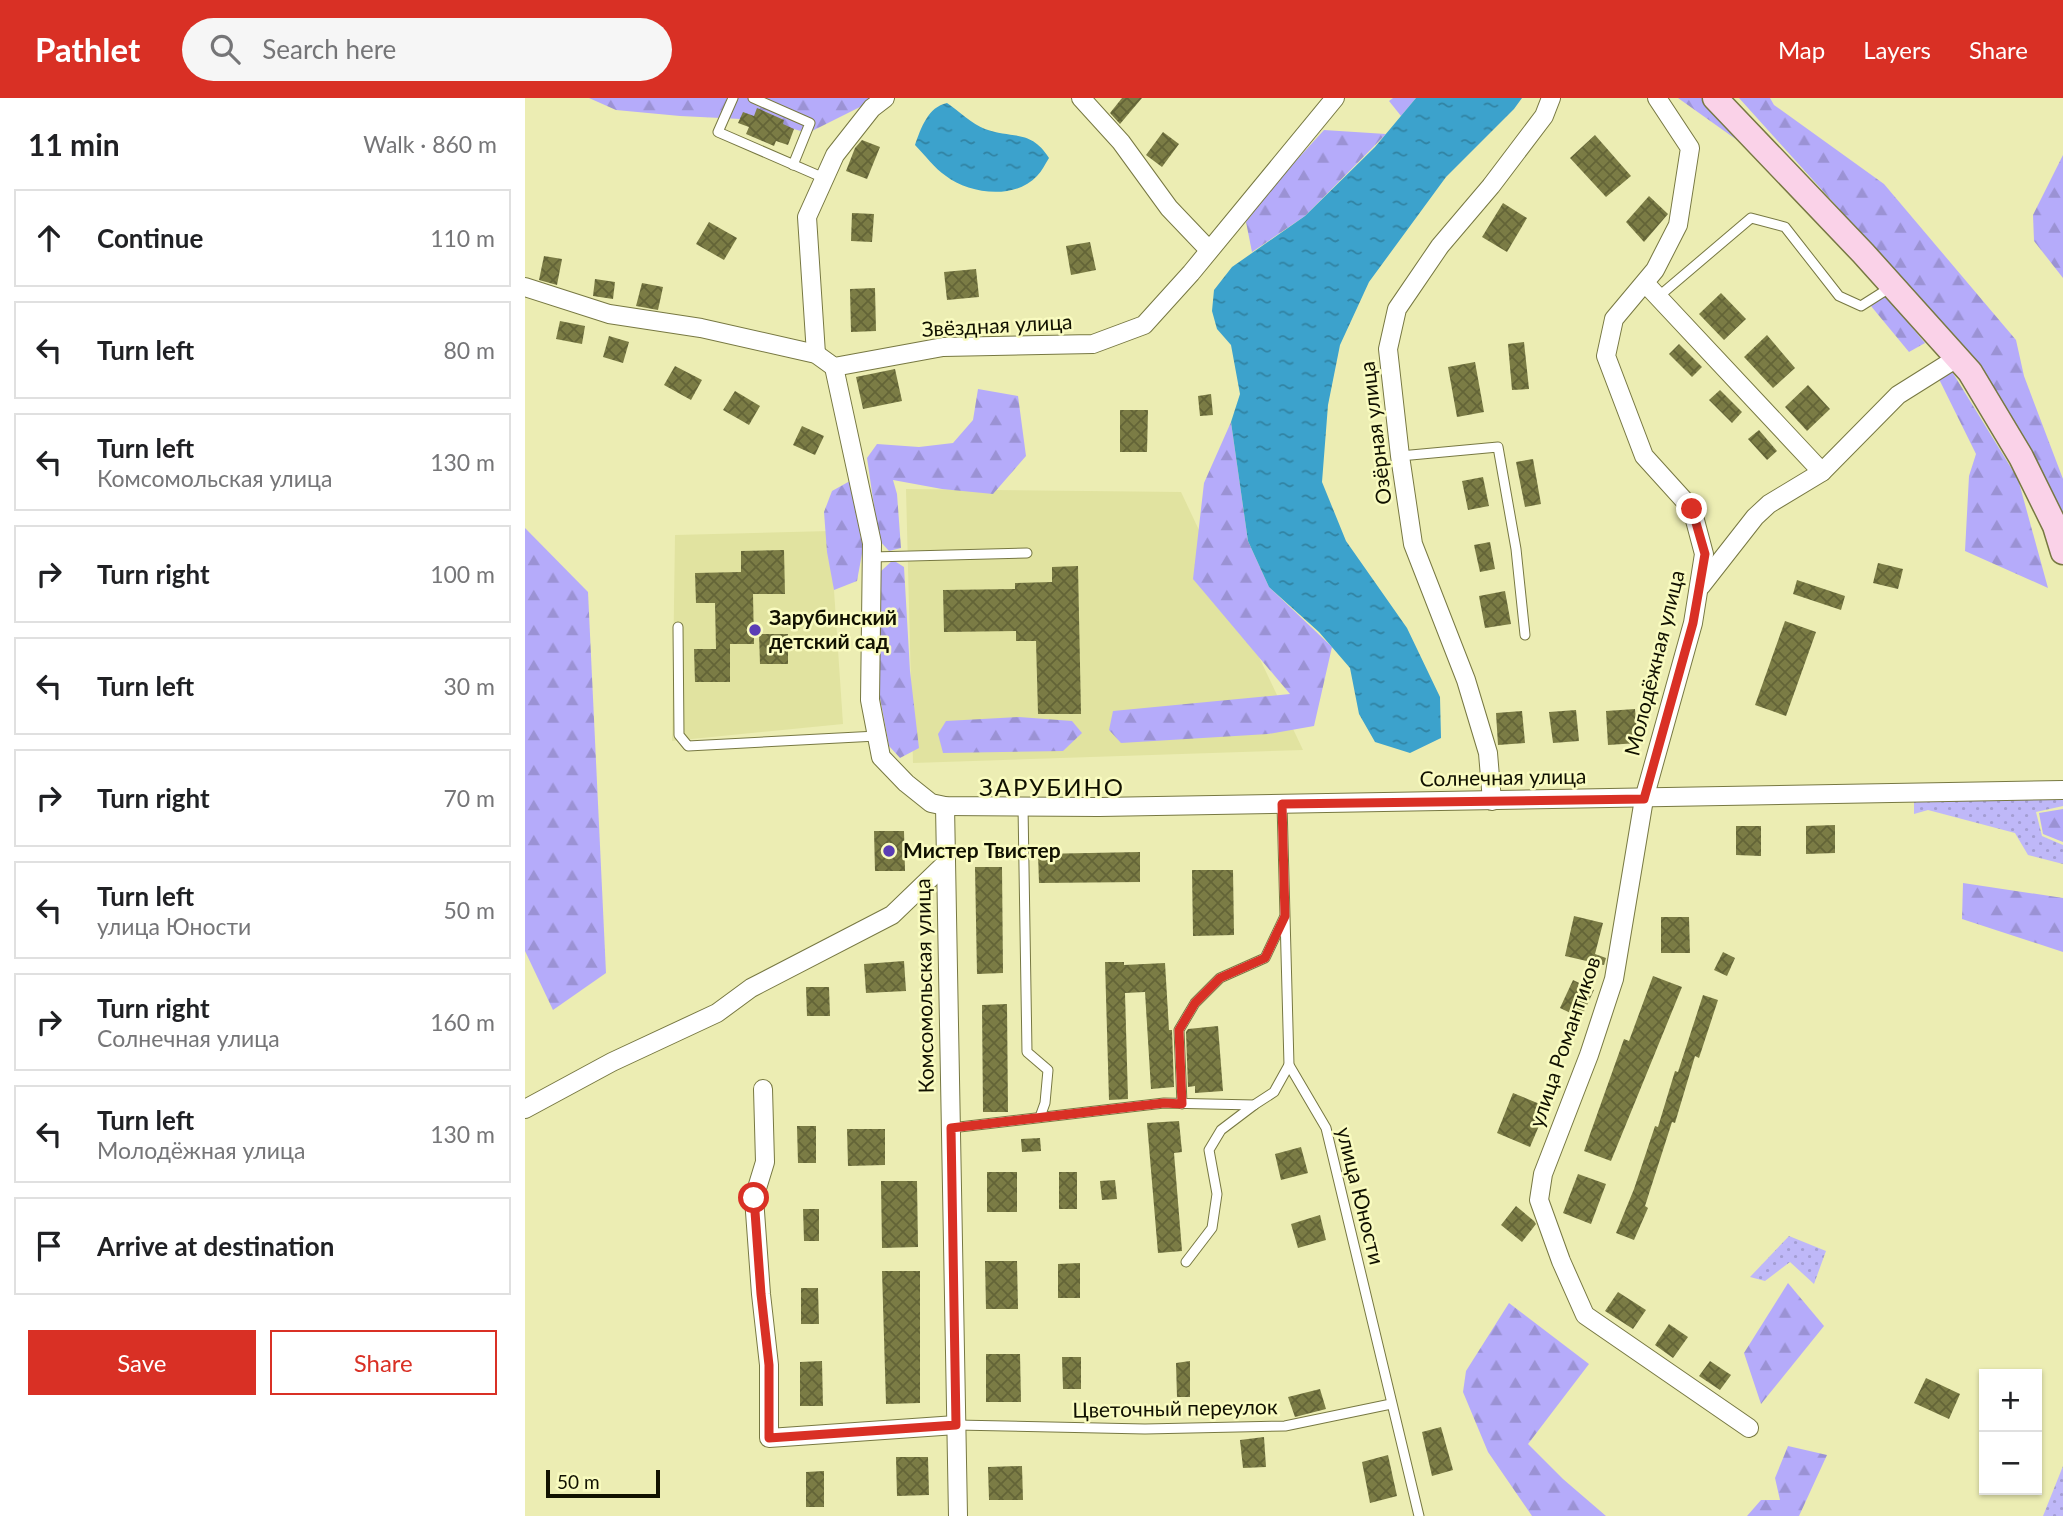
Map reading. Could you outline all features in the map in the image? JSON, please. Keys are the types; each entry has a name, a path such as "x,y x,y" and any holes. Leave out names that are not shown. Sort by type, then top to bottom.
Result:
{"main road":[{"path":"1715,98 1970,372 2021,457 2055,526 2063,552"}],"street":[{"path":"816,354 807,217 835,155 872,108 885,98"},
{"path":"1081,98 1121,142 1169,208 1209,250"},
{"name":"Звёздная улица","path":"834,367 943,347 1093,344 1144,325 1335,98"},
{"name":"Озёрная улица","path":"1492,801 1488,753 1466,680 1413,544 1399,456 1388,349 1398,309 1440,246 1491,186 1544,116 1551,98"},
{"name":"Молодёжная улица","path":"1644,799 1693,623 1705,554 1692,509 1644,456 1606,356 1614,319 1655,271 1678,225 1690,148 1657,98"},
{"path":"1645,282 1822,472"},
{"path":"525,287 609,314 701,328 816,354 834,367 872,543 870,700 881,757 906,783 931,803 945,806"},
{"path":"1699,589 1755,517 1769,504 1822,472 1898,395 1957,358"},
{"name":"Солнечная улица","path":"945,806 1644,799 2063,790"},
{"name":"улица Романтиков","path":"1644,799 1613,979 1588,1055 1543,1174 1539,1200 1561,1261 1585,1315 1749,1428"},
{"name":"Комсомольская улица","path":"945,806 958,1516"},
{"path":"525,1109 612,1062 717,1013 751,988 892,915 946,863"},
{"path":"763,1089 765,1162 754,1198 769,1365 769,1438 956,1425"}],"lane":[{"path":"733,98 718,132 824,178"},
{"path":"753,98 810,122 793,164"},
{"path":"1658,297 1751,218 1785,227 1839,296 1861,306 1892,286"},
{"path":"1399,456 1497,447 1516,549 1525,635"},
{"path":"872,557 1027,553"},
{"path":"678,627 679,735 688,746 877,736"},
{"name":"улица Юности","path":"1282,804 1289,1065 1326,1128 1419,1516"},
{"path":"1023,806 1027,1052 1048,1070 1045,1103 1039,1118"},
{"path":"1182,1104 1179,1030 1195,1003 1220,978 1265,958 1285,916"},
{"path":"1187,1262 1212,1228 1217,1194 1209,1150 1221,1130 1274,1092 1289,1065"},
{"path":"951,1128 1164,1103 1254,1105"},
{"name":"Цветочный переулок","path":"956,1425 1145,1429 1285,1426 1391,1404"}],"shaded area":[{"path":"906,489 1181,492 1303,750 913,763"},
{"name":"Зарубинский детский сад","path":"830,531 843,724 672,741 675,535"},
{"path":"2063,796 2063,806 2036,812 2042,836 2063,845 2063,864 2028,855 2015,833 1928,810 1914,814 1914,801"},
{"path":"1789,1236 1826,1251 1814,1284 1790,1262 1765,1281 1750,1277"},
{"path":"2063,1466 2063,1516 2043,1516"}],"green space":[{"path":"589,98 873,98 808,133 761,120 616,110"},
{"path":"1393,98 1416,98 1401,116 1389,101"},
{"path":"1678,98 1707,98 1758,155"},
{"path":"1739,98 1770,98 1774,105 1884,184 2016,340 2024,376 2063,479 2063,522 1897,273"},
{"path":"1324,130 1386,134 1305,216 1252,252 1246,222 1273,186"},
{"path":"2063,155 2063,278 2034,241 2033,215"},
{"path":"1882,291 1925,343 1909,352 1866,300"},
{"path":"1934,369 1951,370 2018,479 2048,588 1965,551 1969,476 1976,454"},
{"path":"978,389 1018,396 1026,456 993,494 942,489 893,480 897,494 901,548 889,551 879,540 867,458 877,444 919,447 953,443 973,420"},
{"path":"1231,422 1248,541 1269,587 1332,647 1314,726 1268,734 1121,743 1109,730 1113,711 1290,694 1193,579 1204,483"},
{"path":"850,481 863,548 857,581 834,590 827,552 824,512 832,491"},
{"path":"525,528 588,592 606,973 553,1010 525,951"},
{"path":"893,560 904,567 910,671 919,748 900,758 889,746 878,687 880,572"},
{"path":"1019,717 1072,721 1082,733 1063,751 943,753 938,734 946,721"},
{"path":"2063,809 2063,842 2043,834 2039,813"},
{"path":"1963,883 2063,898 2063,952 1962,919"},
{"path":"1788,1283 1824,1326 1761,1404 1744,1353"},
{"path":"1509,1303 1589,1364 1528,1444 1606,1516 1532,1516 1488,1452 1463,1392 1466,1371"},
{"path":"1788,1446 1827,1455 1799,1516 1747,1516 1761,1500 1780,1500 1775,1478"}],"water":[{"path":"1416,98 1522,98 1446,177 1369,282 1340,345 1328,405 1322,482 1346,541 1407,628 1440,697 1441,738 1410,753 1375,742 1359,714 1350,668 1319,632 1269,587 1248,541 1231,422 1240,394 1231,345 1217,329 1212,311 1214,290 1232,267 1305,216 1375,147"},
{"path":"947,103 985,129 1020,136 1035,143 1049,158 1037,176 1017,189 992,192 967,187 942,173 915,145 930,114 940,105"}],"building":[{"path":"1122,98 1142,98 1120,124 1110,113"},
{"path":"757,108 784,120 783,124 794,129 788,145 776,141 774,146 746,134 749,127 738,123 743,112 754,116"},
{"path":"1163,132 1179,144 1162,167 1146,155"},
{"path":"1595,135 1631,176 1606,197 1570,158"},
{"path":"862,140 880,147 867,179 846,171 855,148"},
{"path":"1649,196 1668,214 1644,242 1626,222"},
{"path":"1503,203 1527,218 1507,252 1482,237"},
{"path":"852,213 874,214 872,242 851,241"},
{"path":"709,222 737,238 724,260 696,244"},
{"path":"1090,242 1096,270 1071,275 1066,246"},
{"path":"544,256 562,259 557,285 539,280"},
{"path":"976,269 979,297 947,300 944,272"},
{"path":"595,279 615,282 613,299 593,296"},
{"path":"642,283 663,287 658,310 636,306"},
{"path":"875,288 876,331 851,332 850,289"},
{"path":"1721,293 1746,319 1724,340 1699,314"},
{"path":"560,321 585,326 582,344 556,339"},
{"path":"1767,335 1795,368 1773,388 1744,357"},
{"path":"609,336 629,342 623,363 603,357"},
{"path":"1524,342 1529,389 1512,390 1508,344"},
{"path":"1679,344 1702,367 1692,377 1669,354"},
{"path":"1475,362 1484,412 1457,417 1448,367"},
{"path":"675,366 702,380 691,400 664,385"},
{"path":"895,369 902,401 863,409 856,377"},
{"path":"1808,385 1830,409 1807,431 1785,407"},
{"path":"1720,390 1742,412 1732,423 1709,400"},
{"path":"735,391 760,406 749,425 723,410"},
{"path":"1211,394 1213,415 1200,416 1198,396"},
{"path":"1120,410 1148,410 1147,452 1120,452"},
{"path":"802,426 824,436 815,455 793,445"},
{"path":"1759,430 1777,451 1767,460 1748,439"},
{"path":"1533,459 1541,504 1525,507 1516,462"},
{"path":"1483,477 1489,506 1468,510 1462,481"},
{"path":"1490,542 1495,569 1480,572 1474,545"},
{"path":"784,550 785,594 753,594 754,644 730,644 730,682 695,682 694,649 716,649 715,603 696,603 695,573 741,572 741,551"},
{"path":"1878,563 1903,569 1898,589 1873,583"},
{"path":"1078,566 1081,714 1038,714 1036,641 1016,641 1016,631 944,632 943,590 1015,589 1015,583 1052,582 1052,567"},
{"path":"1797,580 1845,596 1841,610 1793,594"},
{"path":"1505,591 1511,624 1485,628 1479,596"},
{"path":"1785,621 1816,632 1786,716 1755,705"},
{"path":"759,634 788,634 788,664 760,664"},
{"path":"1635,709 1638,743 1608,745 1606,711"},
{"path":"1576,710 1579,741 1553,743 1549,712"},
{"path":"1522,711 1525,743 1498,745 1496,713"},
{"path":"1835,825 1835,853 1806,854 1806,826"},
{"path":"1736,826 1761,826 1761,856 1736,855"},
{"name":"Мистер Твистер","path":"874,831 904,831 905,871 875,871"},
{"path":"1140,852 1140,882 1039,883 1038,854"},
{"path":"975,867 1002,867 1003,973 977,974"},
{"path":"1192,870 1233,870 1234,935 1193,936"},
{"path":"1574,916 1603,923 1595,954 1606,958 1604,965 1565,956"},
{"path":"1661,917 1689,917 1690,953 1661,953"},
{"path":"1723,952 1735,958 1727,976 1714,970"},
{"path":"904,961 906,991 866,993 864,964"},
{"path":"1105,962 1124,962 1124,965 1165,963 1169,1030 1172,1030 1174,1087 1151,1089 1145,992 1125,993 1128,1099 1109,1100"},
{"path":"1653,976 1682,987 1611,1161 1584,1151 1624,1039 1629,1041"},
{"path":"1573,980 1594,990 1581,1018 1560,1008"},
{"path":"806,987 829,987 830,1016 807,1016"},
{"path":"1703,995 1718,1000 1699,1058 1695,1056 1675,1123 1672,1122 1645,1206 1648,1208 1634,1240 1616,1233 1655,1126 1658,1127"},
{"path":"1007,1004 1008,1112 983,1112 982,1005"},
{"path":"1218,1026 1223,1091 1195,1093 1195,1086 1188,1087 1186,1032 1188,1029"},
{"path":"1513,1093 1547,1107 1530,1147 1497,1133"},
{"path":"1179,1121 1182,1152 1174,1153 1182,1251 1158,1253 1147,1123"},
{"path":"797,1126 816,1126 816,1163 798,1163"},
{"path":"847,1129 885,1129 885,1165 848,1166"},
{"path":"1040,1138 1041,1151 1022,1152 1021,1139"},
{"path":"1301,1147 1308,1173 1281,1180 1275,1154"},
{"path":"987,1172 1017,1172 1017,1212 987,1212"},
{"path":"1059,1172 1077,1172 1077,1209 1059,1209"},
{"path":"1578,1174 1606,1184 1591,1224 1563,1213"},
{"path":"1115,1180 1117,1199 1102,1200 1100,1181"},
{"path":"881,1181 917,1181 918,1247 882,1248"},
{"path":"1516,1206 1536,1224 1522,1242 1501,1225"},
{"path":"803,1209 819,1209 819,1241 804,1241"},
{"path":"1320,1215 1326,1240 1298,1248 1291,1224"},
{"path":"985,1261 1017,1261 1018,1309 986,1309"},
{"path":"1080,1263 1080,1298 1058,1298 1058,1264"},
{"path":"882,1271 920,1271 920,1403 886,1404"},
{"path":"801,1288 818,1288 819,1324 801,1324"},
{"path":"1618,1292 1646,1310 1633,1329 1605,1311"},
{"path":"1669,1324 1688,1337 1673,1358 1655,1345"},
{"path":"986,1354 1020,1354 1021,1402 986,1402"},
{"path":"1062,1357 1081,1357 1081,1389 1063,1389"},
{"path":"822,1361 823,1406 800,1406 800,1362"},
{"path":"1190,1361 1190,1397 1177,1397 1176,1363"},
{"path":"1710,1361 1731,1375 1720,1390 1699,1376"},
{"path":"1926,1378 1960,1394 1949,1419 1914,1403"},
{"path":"1320,1389 1326,1409 1295,1417 1288,1397"},
{"path":"1441,1427 1453,1470 1432,1476 1422,1432"},
{"path":"1264,1437 1266,1467 1243,1468 1240,1440"},
{"path":"1388,1455 1397,1496 1370,1503 1362,1462"},
{"path":"896,1457 928,1457 929,1495 897,1496"},
{"path":"1022,1466 1023,1500 989,1500 988,1467"},
{"path":"824,1471 824,1507 806,1507 806,1472"}],"place":[{"name":"Зарубинский детский сад","path":"755,630"},
{"name":"Мистер Твистер","path":"889,851"}],"district":[{"name":"ЗАРУБИНО","path":"1052,788"}],"route":[{"path":"754,1198 769,1365 769,1438 956,1425 951,1128 1164,1103 1182,1104 1179,1030 1195,1003 1220,978 1265,958 1285,916 1282,804 1644,799 1693,623 1705,554 1692,509"}]}
